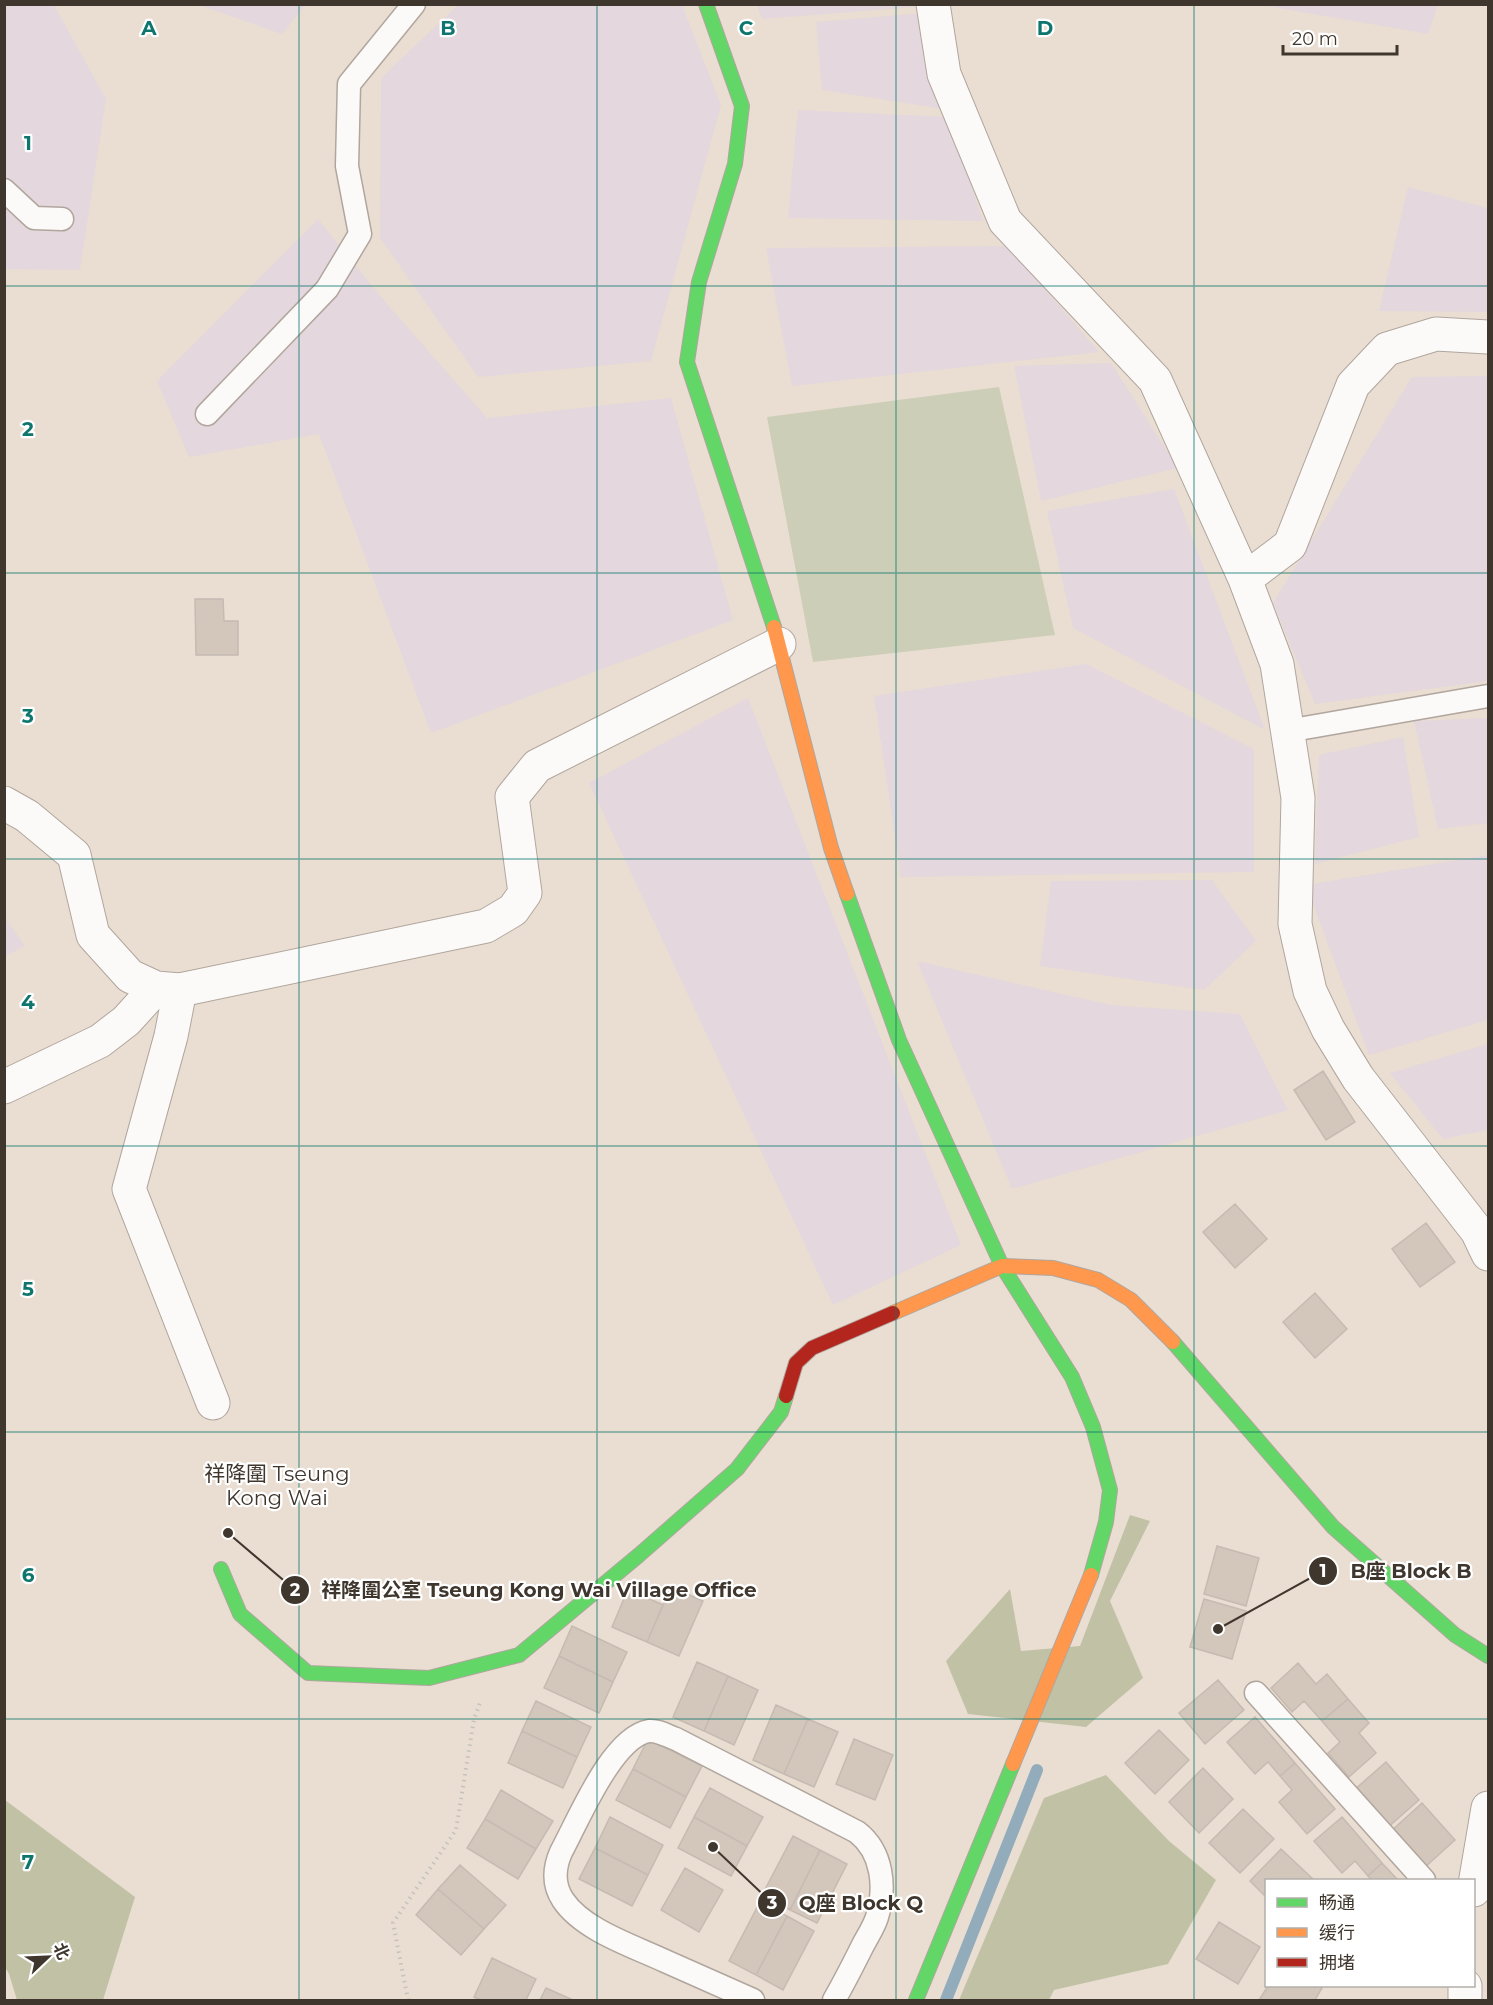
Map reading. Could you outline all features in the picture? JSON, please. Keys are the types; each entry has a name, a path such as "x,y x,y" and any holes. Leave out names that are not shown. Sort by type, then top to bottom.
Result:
{"street":[{"path":"706,4 742,106 735,164 699,282 687,362 779,644 831,848 899,1040 1002,1266 1072,1377 1093,1427 1110,1490 1106,1522 1094,1567 916,2001"},
{"path":"933,4 944,74 1005,222 1155,381 1245,579 1277,664 1298,798 1295,924 1310,991 1328,1029 1358,1078 1477,1231 1488,1254"},
{"path":"1245,579 1290,544 1353,384 1387,349 1436,334 1488,337"},
{"path":"4,1087 100,1041 168,989 486,926 513,910 525,892 512,797 537,766 779,644"},
{"path":"4,803 27,816 74,855 93,935 129,975 168,989"},
{"path":"168,989 171,1036 129,1189 213,1403"},
{"path":"221,1569 240,1614 308,1673 429,1678 519,1655 639,1555 737,1469 781,1412 796,1363 812,1348 1002,1266 1053,1268 1098,1280 1131,1300 1182,1351 1333,1527 1455,1635 1488,1656"},
{"path":"1475,1879 1488,1809"}],"lane":[{"path":"207,414 327,289 360,234 347,166 349,84 414,4"},
{"path":"4,190 34,218 62,219"},
{"path":"1287,731 1488,696"},
{"path":"1256,1693 1422,1879"},
{"path":"753,2001 617,1939 579,1917 562,1899 554,1868 561,1852 608,1764 626,1743 648,1731 657,1731 676,1739 865,1838 880,1868 881,1892 876,1918 834,2001"}],"path":[{"path":"408,2001 393,1923 456,1830 474,1719 481,1701"}],"shaded area":[{"path":"459,4 682,5 721,105 651,361 478,377 380,238 381,78"},
{"path":"1438,4 1428,34 1262,5"},
{"path":"5,5 54,5 106,99 80,270 5,269"},
{"path":"199,5 305,5 282,34"},
{"path":"757,5 915,5 915,7 762,19"},
{"path":"925,13 943,109 822,90 816,22"},
{"path":"798,110 948,117 983,221 788,218"},
{"path":"1408,187 1488,208 1488,312 1379,311"},
{"path":"318,219 381,297 487,418 671,398 733,620 431,733 319,434 189,457 157,381"},
{"path":"1008,246 1099,352 792,386 766,248"},
{"path":"1111,363 1178,468 1041,501 1014,366"},
{"path":"1488,376 1488,681 1315,704 1273,603 1412,377"},
{"path":"1174,489 1265,730 1073,628 1047,511"},
{"path":"1086,664 1254,749 1254,872 901,877 874,696"},
{"path":"748,698 961,1245 833,1305 589,783"},
{"path":"1488,718 1488,823 1438,829 1414,721"},
{"path":"1403,737 1419,837 1315,864 1319,755"},
{"path":"1488,855 1488,1020 1369,1055 1306,885"},
{"path":"1212,880 1256,941 1204,990 1040,966 1051,881"},
{"path":"4,918 25,946 5,956"},
{"path":"917,961 1111,1005 1240,1014 1288,1110 1012,1189"},
{"path":"1488,1044 1488,1130 1443,1139 1390,1073"}],"green space":[{"path":"999,387 1055,635 813,662 767,417"},
{"path":"1130,1515 1150,1521 1110,1601 1143,1678 1086,1727 968,1714 946,1661 1010,1589 1021,1651 1080,1646"},
{"path":"1106,1775 1169,1841 1216,1880 1168,1964 1054,1990 1049,2000 959,2000 1044,1798"},
{"path":"5,1800 135,1897 103,2000 17,2000 5,1967"}],"building":[{"path":"195,599 223,599 224,621 238,621 238,655 196,655"},
{"path":"1323,1071 1355,1122 1326,1140 1294,1090"},
{"path":"1235,1204 1267,1239 1235,1268 1203,1232"},
{"path":"1426,1223 1455,1262 1420,1287 1392,1249"},
{"path":"1315,1293 1347,1329 1315,1358 1283,1322"},
{"path":"1217,1546 1259,1558 1246,1606 1204,1594"},
{"path":"671,1587 703,1601 679,1656 647,1642"},
{"path":"628,1589 663,1605 647,1642 612,1627"},
{"path":"1204,1599 1246,1611 1232,1659 1190,1647"},
{"path":"572,1626 627,1652 613,1682 559,1656"},
{"path":"559,1656 613,1682 599,1713 544,1688"},
{"path":"697,1662 728,1676 704,1731 673,1717"},
{"path":"1298,1663 1316,1684 1327,1674 1348,1699 1322,1721 1304,1701 1292,1712 1271,1688"},
{"path":"728,1676 758,1690 734,1745 704,1731"},
{"path":"1218,1680 1244,1710 1205,1744 1179,1713"},
{"path":"1348,1699 1369,1723 1359,1733 1376,1753 1349,1777 1328,1753 1340,1742 1322,1721"},
{"path":"536,1701 591,1727 577,1757 522,1731"},
{"path":"776,1705 808,1719 784,1774 753,1760"},
{"path":"1255,1717 1295,1763 1280,1776 1268,1762 1255,1774 1227,1742"},
{"path":"808,1719 838,1732 814,1787 784,1774"},
{"path":"1159,1730 1189,1760 1155,1794 1125,1763"},
{"path":"522,1731 577,1757 563,1788 508,1763"},
{"path":"648,1739 702,1766 686,1797 633,1769"},
{"path":"854,1739 893,1755 875,1800 836,1784"},
{"path":"1386,1762 1419,1800 1386,1829 1353,1791"},
{"path":"1295,1763 1335,1809 1307,1834 1279,1802 1292,1790 1280,1776"},
{"path":"1203,1768 1233,1799 1199,1833 1169,1802"},
{"path":"633,1769 686,1797 670,1828 616,1800"},
{"path":"710,1788 763,1817 747,1846 694,1817"},
{"path":"501,1790 553,1821 536,1849 485,1819"},
{"path":"1422,1803 1455,1840 1423,1869 1390,1832"},
{"path":"1243,1809 1274,1839 1240,1873 1209,1843"},
{"path":"610,1817 663,1845 648,1875 595,1848"},
{"path":"694,1817 747,1846 731,1876 678,1848"},
{"path":"1342,1817 1382,1863 1368,1876 1355,1861 1342,1873 1314,1841"},
{"path":"485,1819 536,1849 518,1879 467,1848"},
{"path":"793,1836 820,1850 790,1910 762,1895"},
{"path":"595,1848 648,1875 632,1906 579,1879"},
{"path":"1281,1849 1313,1879 1265,1879 1265,1896 1250,1881"},
{"path":"820,1850 847,1864 817,1923 790,1910"},
{"path":"1382,1863 1397,1879 1371,1879 1368,1876"},
{"path":"460,1865 506,1905 484,1929 438,1889"},
{"path":"685,1868 723,1890 699,1932 661,1910"},
{"path":"438,1889 484,1929 461,1955 416,1915"},
{"path":"760,1902 787,1916 756,1975 729,1961"},
{"path":"787,1916 814,1931 783,1990 756,1975"},
{"path":"1219,1922 1260,1947 1238,1984 1196,1959"},
{"path":"492,1958 536,1979 526,2000 481,2000 474,1997"},
{"path":"1267,1987 1322,1988 1315,2000 1259,2000"},
{"path":"546,1988 573,2000 540,2000"}],"waterway":[{"path":"946,2000 1037,1770"}],"traffic: fast":[{"path":"706,4 742,106 735,164 699,282 687,362 774,627"},
{"path":"847,894 899,1040 1002,1266 1072,1377 1093,1427 1110,1490 1106,1522 1091,1575"},
{"path":"1173,1342 1333,1527 1455,1635 1488,1656"},
{"path":"221,1569 240,1614 308,1673 429,1678 519,1655 639,1555 737,1469 781,1412 786,1396"},
{"path":"916,2000 1013,1764"}],"traffic: slow":[{"path":"774,627 831,848 847,894"},
{"path":"893,1313 1002,1266 1053,1268 1098,1280 1131,1300 1173,1342"},
{"path":"1013,1764 1091,1575"}],"traffic: jam":[{"path":"786,1396 796,1363 812,1348 893,1313"}],"place":[{"name":"祥降圍公室 Tseung Kong Wai Village Office","path":"228,1533"},
{"name":"B座 Block B","path":"1218,1629"},
{"name":"Q座 Block Q","path":"713,1847"}],"district":[{"name":"祥降圍 Tseung Kong Wai","path":"277,1485"}]}
